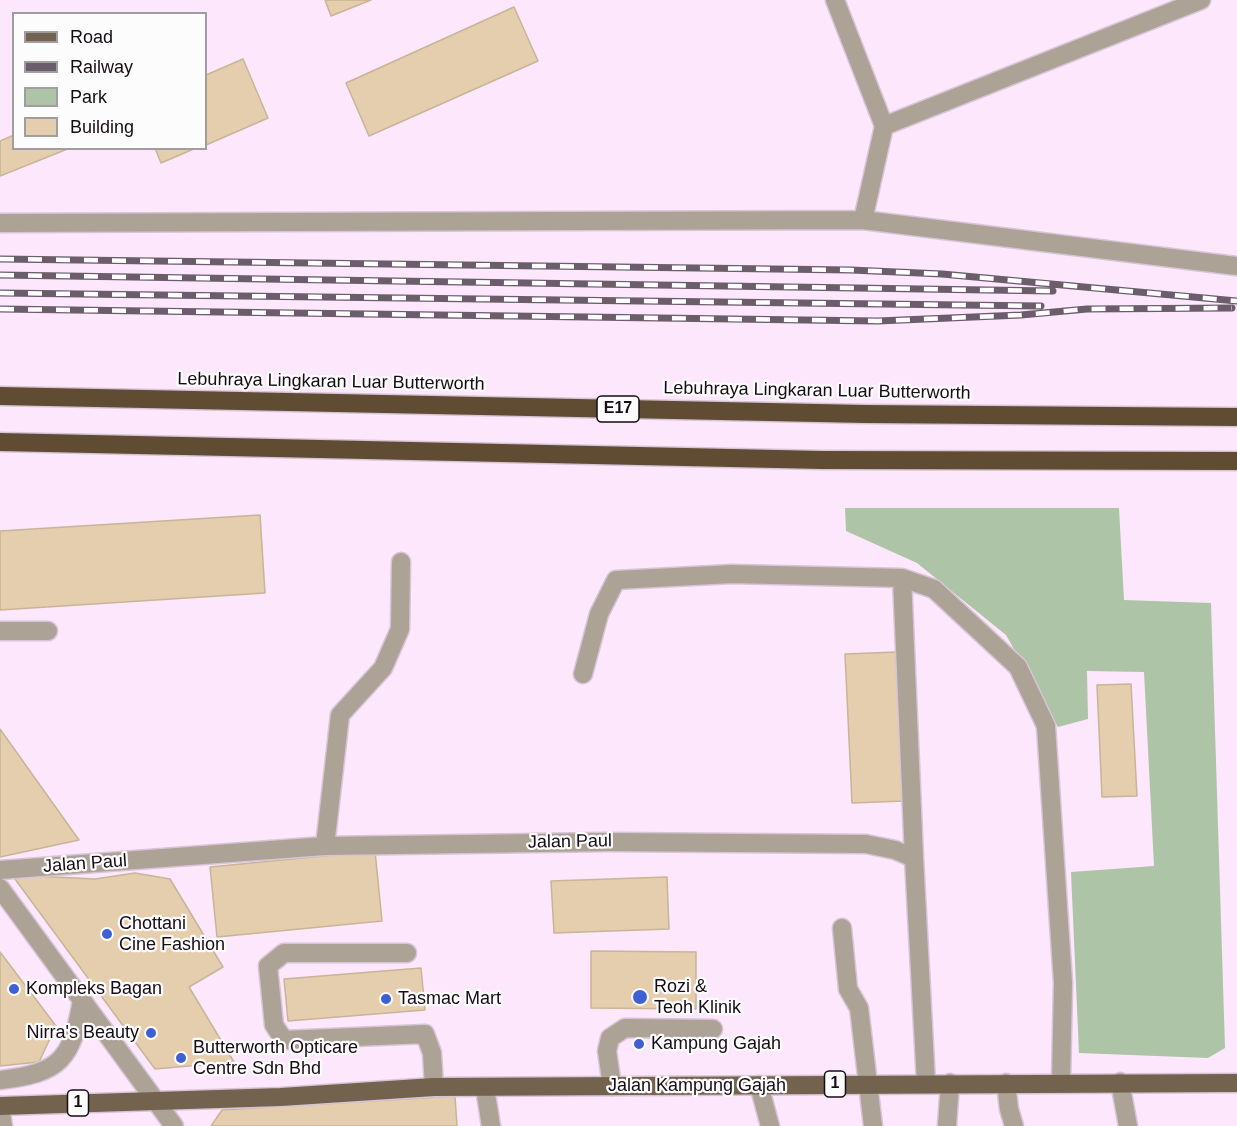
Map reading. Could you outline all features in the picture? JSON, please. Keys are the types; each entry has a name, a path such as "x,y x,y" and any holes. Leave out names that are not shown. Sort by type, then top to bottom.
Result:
{"highway":[{"name":"Lebuhraya Lingkaran Luar Butterworth","path":"0,396 865,414 1237,417"},
{"path":"0,442 822,460 1237,461"}],"main road":[{"name":"Jalan Kampung Gajah","path":"157,1101 281,1097 434,1088 867,1083 1237,1083"},
{"name":"1","path":"0,1106 157,1101"}],"street":[{"path":"835,0 884,126 863,220"},
{"path":"884,126 1201,0"},
{"path":"0,223 863,220 1237,266"},
{"path":"325,846 339,714 383,668 400,629 401,562"},
{"path":"583,674 599,614 616,580 732,574 902,578 934,589 1018,667 1046,726 1063,983 1061,1082"},
{"path":"902,578 926,1083"},
{"path":"0,631 48,631"},
{"name":"Jalan Paul","path":"0,870 325,846 608,842 866,844 896,850 914,858"},
{"path":"0,888 174,1126"},
{"path":"842,928 848,989 859,1008 873,1126"},
{"path":"407,952 284,953 268,966 274,1025 284,1040 424,1034 432,1053 434,1088"},
{"path":"0,1080 28,1077 52,1068 71,1048 82,1000"},
{"path":"612,1086 607,1051 610,1038 625,1028 713,1029"},
{"path":"1120,1082 1128,1126"},
{"path":"947,1126 950,1083"},
{"path":"1006,1083 1009,1109 1014,1126"},
{"path":"759,1086 771,1126"},
{"path":"485,1088 491,1126"},
{"path":"0,1106 3,1126"}],"green space":[{"path":"845,508 1119,508 1124,600 1211,603 1225,1048 1208,1058 1079,1053 1071,872 1154,866 1144,672 1087,671 1088,719 1058,727 1006,635 917,563 846,531"}],"building":[{"path":"325,0 371,0 331,16"},
{"path":"514,7 538,61 369,136 346,83"},
{"path":"243,59 268,118 207,145 207,75"},
{"path":"12,136 12,150 65,150 0,176 0,141"},
{"path":"156,150 191,150 161,163"},
{"path":"260,515 265,593 0,610 0,531"},
{"path":"897,652 904,801 852,803 845,654"},
{"path":"1131,684 1137,796 1102,797 1097,685"},
{"path":"0,729 79,840 0,857"},
{"path":"375,851 382,921 217,937 210,867"},
{"path":"135,873 170,879 223,967 189,987 234,1062 155,1069 12,875 95,879"},
{"path":"667,877 669,929 554,933 551,881"},
{"path":"591,951 696,952 696,1009 591,1008"},
{"name":"Kompleks Bagan","path":"0,952 56,1026 39,1062 0,1066"},
{"path":"421,968 425,1010 288,1021 284,979"},
{"path":"455,1096 457,1126 211,1126 222,1110"}],"railway":[{"path":"0,259 851,270 942,274 1237,301"},
{"path":"0,275 1053,291"},
{"path":"0,293 1041,306"},
{"path":"0,309 878,321 1021,315 1087,309 1232,308"}],"place":[{"name":"Chottani Cine Fashion","path":"107,934"},
{"name":"Kompleks Bagan","path":"14,989"},
{"name":"Rozi & Teoh Klinik","path":"640,997"},
{"name":"Tasmac Mart","path":"386,999"},
{"name":"Nirra's Beauty","path":"151,1033"},
{"name":"Kampung Gajah","path":"639,1044"},
{"name":"Butterworth Opticare Centre Sdn Bhd","path":"181,1058"}]}
